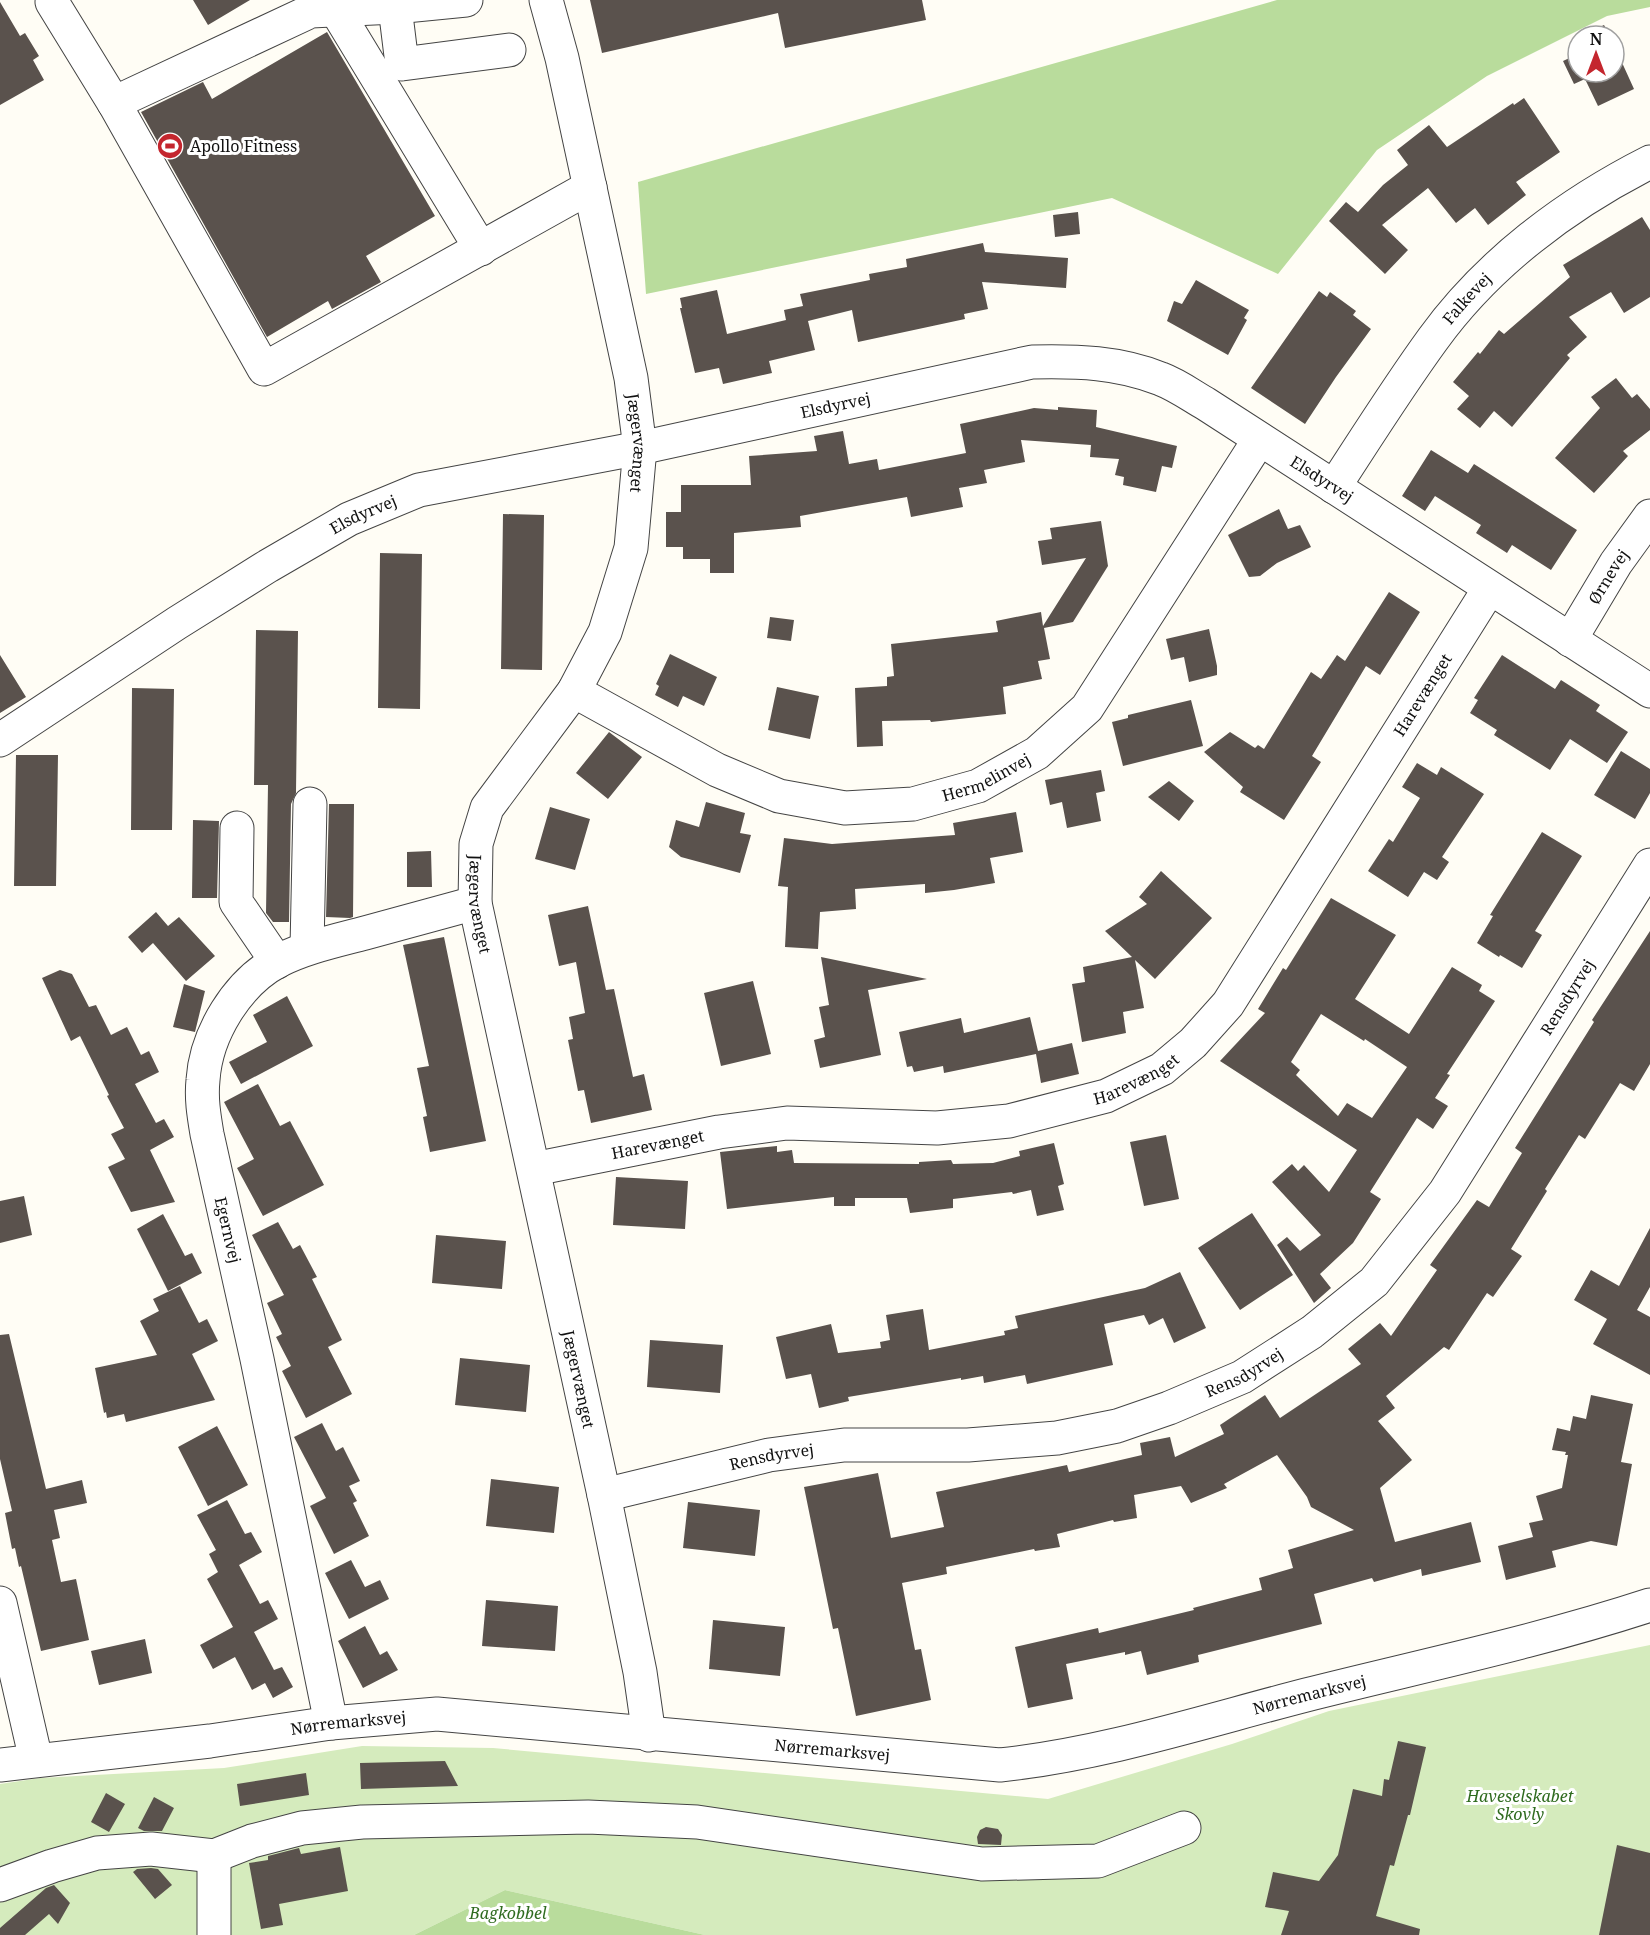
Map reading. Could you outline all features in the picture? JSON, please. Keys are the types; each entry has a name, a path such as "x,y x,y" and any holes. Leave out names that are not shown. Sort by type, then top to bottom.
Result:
{"street":[{"path":"52,0 114,103 264,369 590,188"},
{"path":"114,103 311,11 395,7 466,0"},
{"name":"Jægervænget","path":"546,0 562,58 631,378 640,448 631,548 605,632 574,691 487,808 476,844 475,903 604,1495 640,1672 649,1735"},
{"path":"395,7 402,64 509,50"},
{"path":"336,10 481,249"},
{"name":"Falkevej","path":"1334,487 1433,338 1473,291 1517,249 1565,211 1617,178 1650,162"},
{"name":"Elsdyrvej","path":"0,741 177,623 268,566 349,519 419,490 640,448 1032,362 1064,361 1115,365 1162,379 1206,404 1650,691"},
{"name":"Hermelinvej","path":"574,691 717,770 779,796 845,808 913,804 978,786 1037,753 1087,708 1259,440"},
{"name":"Ørnevej","path":"1570,639 1616,563 1650,516"},
{"name":"Harevænget","path":"534,1169 719,1132 787,1124 937,1128 1009,1121 1106,1096 1162,1069 1193,1043 1228,1004 1490,589"},
{"path":"308,948 310,804"},
{"path":"237,828 236,902 277,962"},
{"name":"Rensdyrvej","path":"604,1495 769,1455 844,1444 968,1445 1057,1438 1117,1426 1169,1408 1242,1377 1312,1332 1374,1282 1444,1192 1650,866"},
{"name":"Egernvej","path":"331,1723 257,1359 202,1106 203,1077 207,1058 220,1023 233,1002 249,984 277,962 308,948 475,903"},
{"path":"0,1603 36,1760"},
{"name":"Nørremarksvej","path":"0,1765 210,1741 331,1723 437,1714 1000,1765 1049,1760 1579,1628 1650,1605"},
{"path":"0,1885 97,1853 151,1849 214,1856 252,1842 302,1828 362,1822 588,1817 697,1822 982,1864 1098,1861 1184,1828"},
{"path":"214,1856 214,1935"}],"green space":[{"path":"1277,0 1650,0 1650,7 1607,16 1591,24 1566,24 1566,36 1487,76 1377,150 1278,274 1112,198 646,294 638,182"},
{"name":"Haveselskabet Skovly","path":"1650,1645 1650,1935 705,1935 505,1890 414,1935 0,1935 0,1784 40,1778 224,1768 362,1746 493,1748 1048,1799 1232,1744 1329,1711"},
{"name":"Bagkobbel","path":"505,1890 705,1935 414,1935"}],"building":[{"path":"193,0 250,0 208,25"},
{"path":"590,0 922,0 926,20 785,48 778,13 602,53"},
{"path":"0,2 20,36 25,33 39,56 33,60 44,80 0,105"},
{"path":"327,32 435,216 366,256 381,282 332,309 328,301 267,337 141,112 203,82 212,99"},
{"path":"1626,71 1634,89 1598,106 1587,84 1626,84"},
{"path":"1524,98 1560,152 1516,182 1526,195 1488,225 1475,208 1456,223 1428,188 1382,225 1408,250 1385,274 1329,221 1346,202 1358,212 1383,185 1408,165 1397,150 1429,125 1447,147"},
{"path":"1078,212 1080,234 1055,237 1053,215"},
{"path":"1642,217 1650,230 1650,297 1624,313 1611,292 1569,317 1587,337 1567,355 1570,358 1512,427 1494,411 1480,428 1457,409 1469,396 1453,382 1499,330 1504,334 1570,277 1563,265"},
{"path":"983,243 985,252 1068,258 1066,288 982,282 988,309 964,314 965,319 858,342 852,310 808,321 815,350 769,361 772,373 723,384 719,368 695,373 680,308 682,308 680,298 717,290 727,334 786,320 784,310 803,306 800,294 870,280 869,274 907,267 906,259"},
{"path":"1196,280 1249,310 1244,318 1247,320 1228,355 1167,321 1174,301 1182,304"},
{"path":"1319,291 1327,297 1330,292 1356,311 1353,315 1371,329 1305,424 1251,388"},
{"path":"1616,378 1632,398 1637,394 1650,409 1650,430 1623,451 1628,456 1594,493 1555,458 1600,408 1591,397"},
{"path":"1058,407 1097,410 1096,427 1177,446 1172,468 1162,466 1156,492 1123,485 1124,477 1115,475 1119,459 1090,457 1091,445 1021,440 1025,462 984,470 987,483 959,488 963,507 911,517 907,497 800,516 801,527 734,533 734,573 710,573 710,559 683,559 683,547 666,547 666,512 681,512 681,485 751,485 749,456 817,451 814,436 843,431 849,464 877,459 879,470 966,453 960,424 1034,408 1058,410"},
{"path":"1431,450 1468,473 1474,464 1577,530 1551,570 1512,545 1507,553 1476,533 1481,525 1435,496 1425,511 1402,496"},
{"path":"1279,509 1288,529 1300,525 1311,547 1277,563 1260,576 1249,577 1228,535"},
{"path":"503,514 544,515 542,670 501,669"},
{"path":"1101,521 1108,566 1073,622 1044,628 1050,659 1038,661 1042,679 1003,687 1006,714 931,722 930,720 882,721 883,746 857,747 855,688 887,686 887,677 894,676 891,644 998,632 996,621 1041,612 1043,626 1086,558 1042,565 1038,541 1052,539 1050,528"},
{"path":"380,553 422,554 420,709 378,708"},
{"path":"1389,592 1420,612 1380,675 1366,666 1312,756 1321,762 1284,820 1240,792 1243,787 1204,752 1230,732 1255,748 1258,745 1264,749 1311,672 1321,679 1337,655 1345,661"},
{"path":"770,617 794,620 791,641 767,638"},
{"path":"1209,629 1217,675 1189,682 1184,657 1171,660 1166,639"},
{"path":"256,630 298,631 296,793 291,804 289,922 273,922 266,913 268,785 254,785"},
{"path":"670,654 717,677 704,706 683,696 678,707 655,695 659,686 656,684"},
{"path":"0,655 26,697 0,713"},
{"path":"1502,655 1555,689 1561,680 1600,705 1596,711 1628,732 1607,763 1570,739 1550,770 1494,735 1497,730 1470,713 1478,700 1474,698"},
{"path":"777,687 819,696 810,739 768,730"},
{"path":"132,688 174,689 172,830 131,830"},
{"path":"1191,700 1203,746 1123,766 1112,722 1128,718 1128,715"},
{"path":"609,732 642,757 608,799 576,773"},
{"path":"1621,751 1650,769 1650,793 1635,819 1594,795"},
{"path":"16,755 58,755 56,886 14,886"},
{"path":"1417,763 1437,775 1441,767 1484,794 1442,857 1449,862 1437,880 1424,872 1408,897 1368,871 1389,839 1393,842 1420,798 1402,787"},
{"path":"1101,770 1105,791 1096,793 1101,821 1067,828 1062,802 1050,805 1045,780"},
{"path":"1169,781 1194,801 1179,821 1148,797"},
{"path":"706,802 745,813 740,833 751,835 740,873 681,857 669,847 676,820 699,827"},
{"path":"329,804 354,804 353,917 350,918 326,917"},
{"path":"550,807 590,819 575,870 535,859"},
{"path":"1016,812 1023,852 990,858 995,883 925,893 925,884 855,889 856,909 820,912 818,949 785,947 788,887 778,886 784,838 832,844 955,835 953,823"},
{"path":"193,820 219,821 217,898 192,898"},
{"path":"1542,832 1582,856 1535,931 1542,935 1522,968 1477,943 1493,916 1490,915"},
{"path":"431,851 432,887 407,887 407,852"},
{"path":"1161,871 1212,918 1155,979 1135,960 1144,1008 1123,1012 1126,1033 1082,1042 1072,984 1085,982 1083,967 1132,957 1105,931 1147,904 1139,897"},
{"path":"1331,898 1396,935 1355,999 1409,1034 1452,967 1482,985 1479,991 1495,1001 1447,1074 1450,1075 1435,1098 1448,1106 1433,1129 1417,1118 1370,1192 1381,1199 1353,1243 1320,1274 1331,1288 1314,1303 1277,1245 1287,1237 1300,1251 1321,1235 1272,1182 1292,1164 1298,1171 1304,1165 1329,1192 1357,1150 1220,1061 1265,1013 1258,1009 1283,968 1286,970","holes":["1321,1014 1364,1041 1365,1039 1407,1067 1372,1118 1347,1103 1338,1116 1296,1075 1300,1070 1291,1062"]},
{"path":"588,906 606,990 614,989 633,1077 644,1074 652,1110 591,1123 584,1090 578,1091 568,1040 573,1039 569,1017 585,1013 576,962 559,966 548,915"},
{"path":"156,912 168,926 179,917 215,956 186,981 153,943 142,953 128,937"},
{"path":"1650,931 1650,1064 1634,1091 1620,1083 1585,1139 1579,1135 1511,1249 1522,1256 1493,1297 1487,1293 1449,1350 1444,1347 1386,1396 1395,1408 1378,1421 1412,1460 1380,1488 1395,1542 1471,1522 1481,1562 1422,1576 1421,1569 1374,1582 1372,1578 1314,1594 1322,1624 1198,1655 1199,1662 1147,1675 1141,1651 1066,1664 1073,1699 1028,1708 1015,1647 1098,1628 1099,1633 1194,1610 1193,1608 1262,1590 1259,1578 1293,1568 1288,1550 1354,1530 1311,1507 1307,1497 1277,1455 1224,1484 1227,1488 1191,1503 1181,1486 1134,1495 1137,1518 1114,1522 1113,1520 1057,1534 1060,1547 1035,1551 1034,1549 946,1567 947,1574 902,1583 915,1650 921,1649 931,1700 856,1716 838,1628 833,1629 804,1487 878,1473 891,1538 944,1527 936,1492 1067,1465 1069,1472 1142,1455 1140,1443 1170,1437 1175,1457 1224,1434 1220,1425 1265,1395 1280,1418 1361,1364 1348,1349 1380,1323 1391,1336 1437,1270 1430,1265 1477,1200 1489,1207 1522,1153 1515,1148 1594,1022 1592,1020"},
{"path":"444,937 486,1141 430,1152 423,1117 427,1116 417,1068 429,1066 403,945"},
{"path":"821,957 927,979 868,990 881,1055 820,1068 814,1040 825,1037 819,1007 829,1005"},
{"path":"60,970 72,974 89,1007 96,1005 111,1035 127,1027 141,1055 149,1051 159,1072 135,1084 156,1123 164,1119 174,1137 150,1150 175,1202 131,1212 108,1167 125,1159 111,1134 124,1128 80,1036 71,1041 42,978"},
{"path":"753,981 771,1054 721,1066 704,993"},
{"path":"184,984 205,991 195,1032 173,1027"},
{"path":"287,996 313,1046 241,1084 229,1062 267,1042 253,1015"},
{"path":"1030,1017 1038,1051 1072,1043 1079,1074 1041,1083 1036,1054 944,1073 943,1066 914,1072 912,1066 907,1067 899,1032 961,1018 964,1033"},
{"path":"258,1084 280,1126 290,1121 324,1185 263,1216 237,1168 254,1159 224,1102"},
{"path":"1166,1135 1179,1199 1144,1206 1130,1142"},
{"path":"1054,1143 1064,1184 1058,1186 1064,1210 1037,1216 1031,1190 1013,1194 1012,1192 953,1199 953,1208 910,1213 907,1198 855,1198 855,1206 834,1206 834,1197 727,1209 720,1152 777,1146 777,1152 792,1150 794,1163 919,1164 919,1162 951,1160 953,1164 993,1163 1020,1156 1019,1151"},
{"path":"616,1177 688,1181 685,1229 613,1225"},
{"path":"24,1196 32,1235 0,1243 0,1201"},
{"path":"1252,1213 1293,1275 1240,1310 1198,1248"},
{"path":"163,1214 185,1256 192,1253 202,1273 168,1291 137,1229"},
{"path":"278,1222 293,1249 300,1245 317,1277 312,1279 342,1340 328,1347 352,1394 306,1418 282,1371 291,1366 276,1337 282,1334 267,1303 284,1295 252,1235"},
{"path":"1650,1228 1650,1287 1637,1310 1650,1317 1650,1375 1593,1344 1607,1319 1574,1300 1591,1270 1619,1286"},
{"path":"436,1235 506,1241 502,1289 432,1283"},
{"path":"1180,1272 1206,1328 1174,1343 1163,1318 1149,1325 1144,1315 1104,1324 1113,1365 1027,1384 1025,1375 984,1383 983,1376 961,1380 961,1378 848,1397 849,1401 819,1408 811,1374 786,1379 776,1337 831,1324 838,1353 881,1348 880,1342 890,1340 886,1315 923,1309 929,1350 1005,1335 1004,1331 1018,1328 1015,1316 1145,1288"},
{"path":"180,1286 199,1323 207,1319 218,1341 192,1354 215,1400 126,1422 124,1414 107,1418 95,1368 157,1355 140,1321 159,1311 153,1299"},
{"path":"9,1334 46,1489 82,1480 87,1503 54,1510 60,1538 52,1540 61,1582 76,1579 89,1640 41,1651 21,1566 19,1567 15,1548 12,1549 5,1513 12,1511 0,1459 0,1335"},
{"path":"650,1340 723,1345 720,1393 647,1387"},
{"path":"460,1358 530,1365 526,1412 455,1405"},
{"path":"1591,1395 1633,1404 1621,1462 1632,1464 1617,1546 1591,1541 1552,1551 1556,1567 1506,1580 1498,1546 1533,1537 1529,1523 1543,1520 1536,1496 1562,1488 1568,1455 1565,1455 1566,1452 1552,1450 1557,1428 1570,1431 1573,1416 1586,1419"},
{"path":"322,1423 336,1451 343,1447 360,1481 349,1486 357,1501 353,1503 369,1536 334,1554 310,1506 326,1498 294,1437"},
{"path":"217,1426 248,1485 208,1506 178,1447"},
{"path":"491,1479 559,1487 554,1533 486,1526"},
{"path":"227,1500 245,1534 251,1532 262,1552 239,1565 260,1604 268,1600 278,1619 254,1632 274,1670 282,1667 293,1687 273,1698 265,1683 252,1690 235,1657 213,1669 200,1645 233,1627 207,1579 218,1572 209,1554 216,1550 197,1515"},
{"path":"688,1502 760,1510 755,1556 683,1548"},
{"path":"351,1560 365,1587 380,1580 389,1599 349,1619 325,1573"},
{"path":"486,1600 558,1606 555,1651 482,1646"},
{"path":"713,1620 785,1627 780,1676 709,1669"},
{"path":"365,1626 380,1655 387,1651 398,1670 363,1688 338,1641"},
{"path":"145,1639 152,1673 99,1685 91,1651"},
{"path":"1398,1741 1426,1747 1410,1815 1408,1815 1394,1866 1390,1865 1376,1916 1420,1929 1419,1935 1281,1935 1289,1911 1265,1907 1273,1872 1319,1881 1338,1855 1353,1789 1382,1796 1384,1779 1389,1780"},
{"path":"445,1761 458,1786 361,1789 360,1763"},
{"path":"306,1773 309,1795 240,1806 237,1784"},
{"path":"106,1793 125,1804 109,1832 91,1822"},
{"path":"154,1797 174,1808 162,1831 144,1831 138,1828"},
{"path":"986,1827 998,1829 1002,1835 1001,1845 978,1844 977,1837 980,1830"},
{"path":"1617,1845 1650,1853 1650,1935 1599,1935"},
{"path":"340,1847 348,1891 279,1904 283,1925 261,1929 249,1863 268,1860 268,1856 299,1848 301,1854"},
{"path":"137,1869 158,1869 172,1885 155,1899 133,1872"},
{"path":"54,1885 70,1903 58,1924 49,1914 25,1935 0,1935 0,1928 46,1888"}],"place":[{"name":"Apollo Fitness","path":"170,146"}]}
